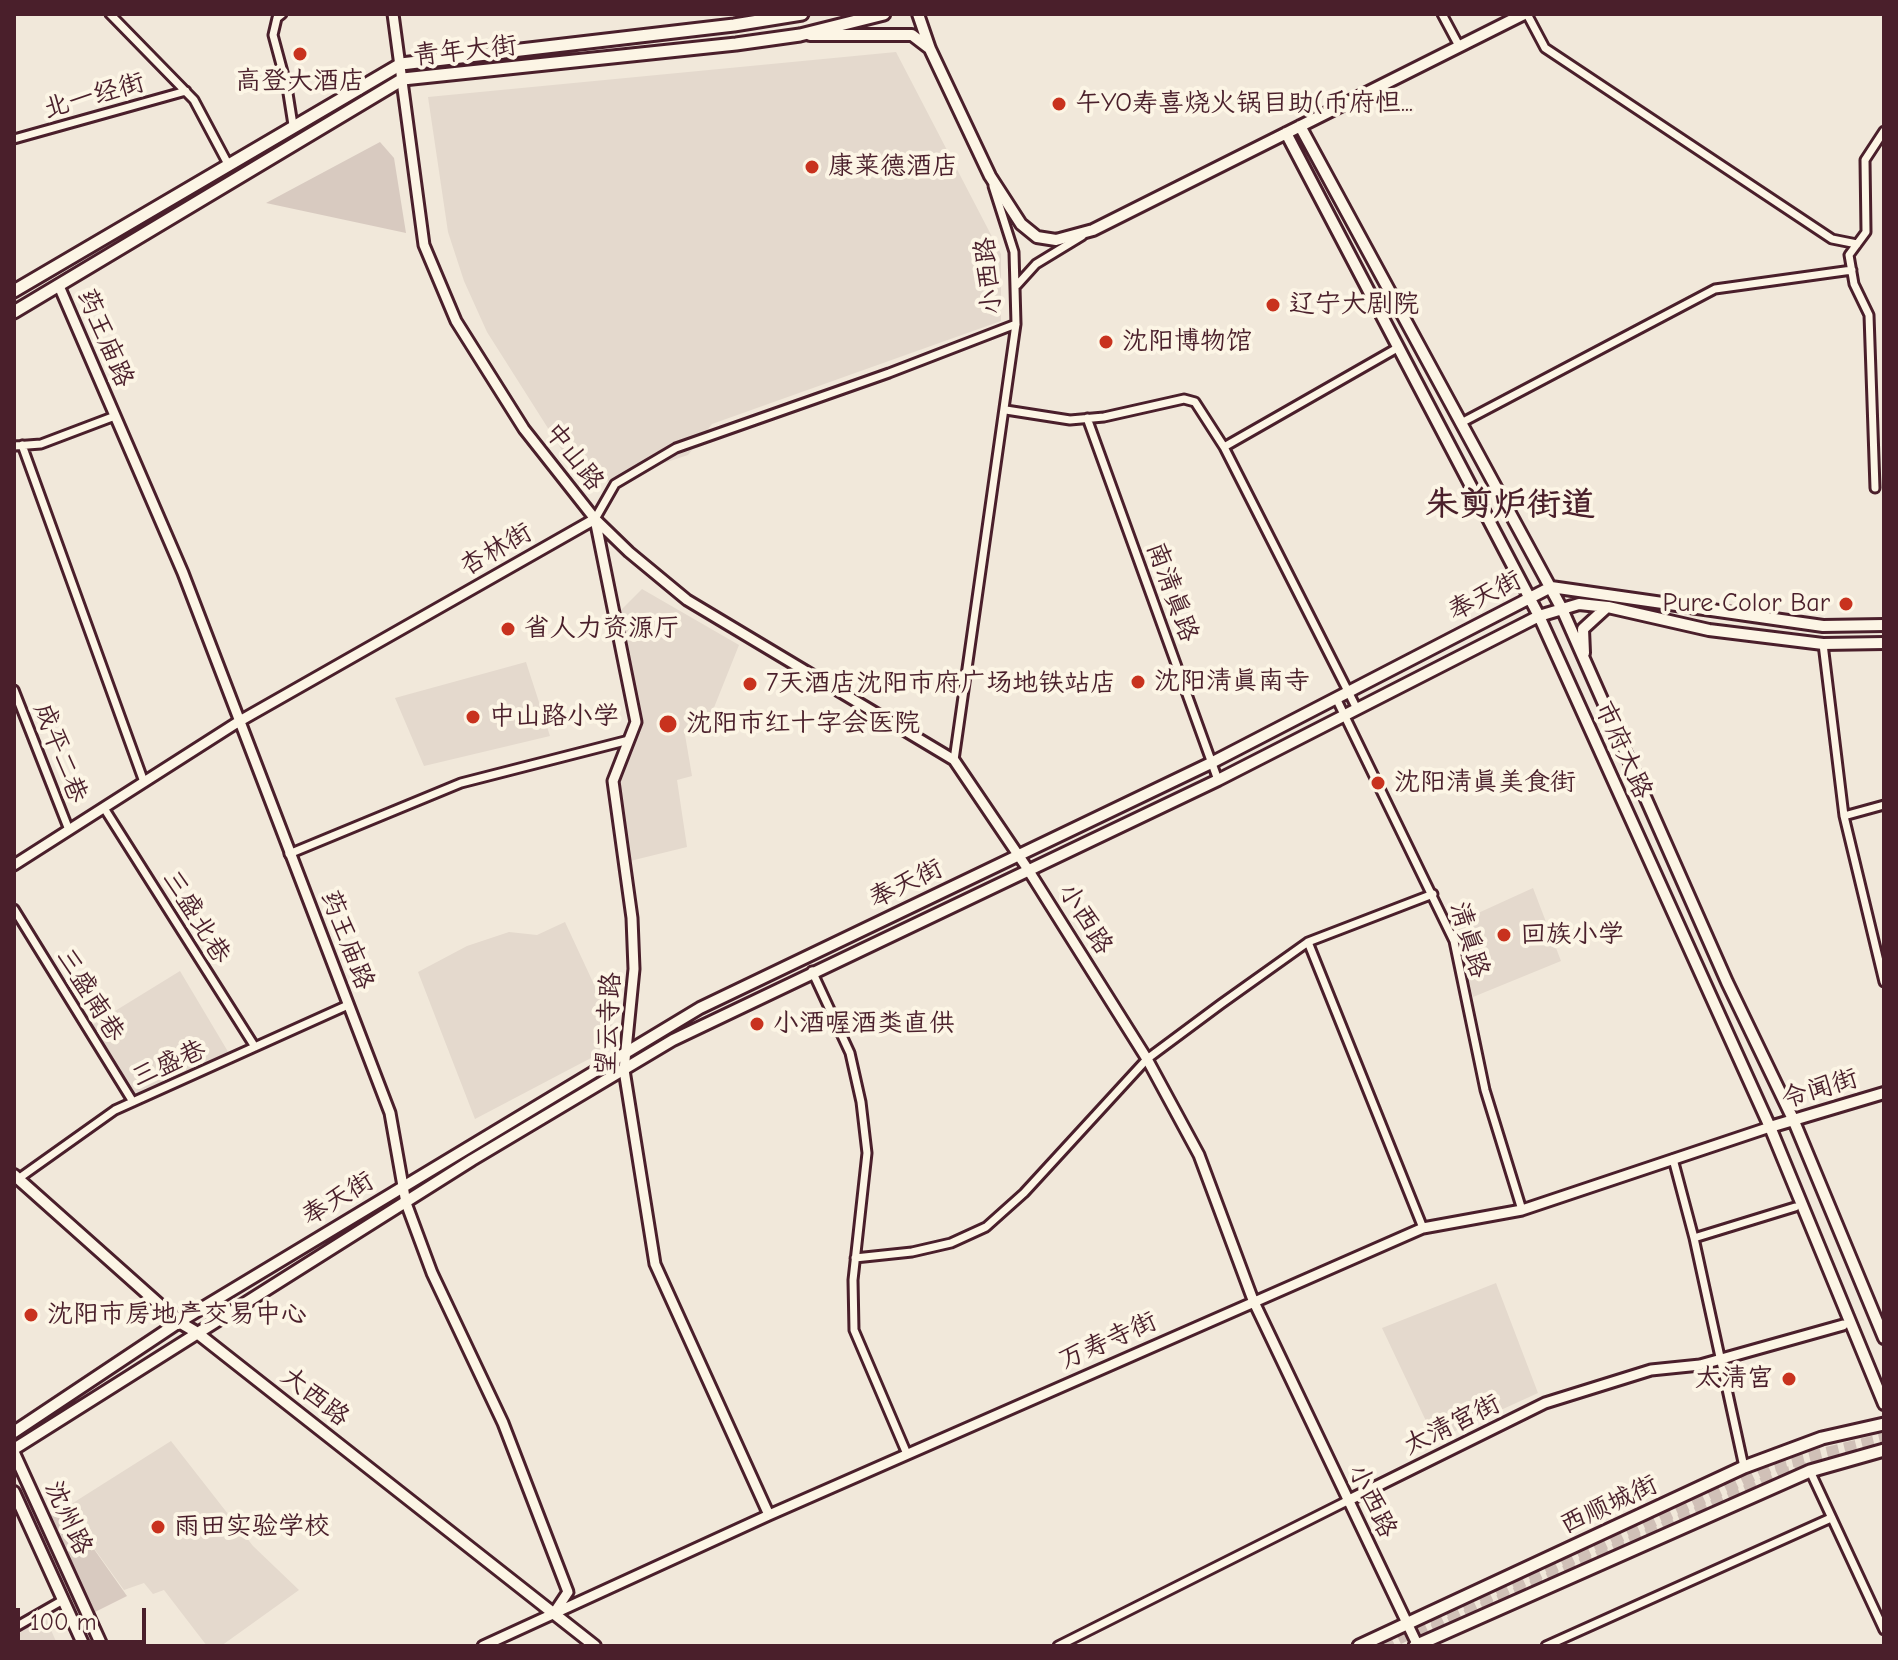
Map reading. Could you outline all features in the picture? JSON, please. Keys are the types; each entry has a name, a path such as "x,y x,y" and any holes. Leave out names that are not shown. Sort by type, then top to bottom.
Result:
{"main road":[{"name":"青年大街","path":"14,291 401,64 734,20 802,14"},
{"name":"青年大街","path":"14,312 403,79 800,35 884,14"},
{"path":"918,14 930,49 990,176 1021,224 1037,237 1056,240 1093,230 1458,44 1525,14"},
{"path":"800,35 912,35 930,49"},
{"name":"市府大路","path":"1300,126 1562,609 1727,982 1793,1119 1884,1338"},
{"name":"市府大路","path":"1286,133 1539,616 1770,1127 1884,1404"},
{"name":"奉天街","path":"14,1432 179,1322 700,1008 1211,763 1551,587 1823,626 1884,625"},
{"name":"奉天街","path":"14,1451 196,1332 673,1040 1027,868 1218,780 1539,616 1579,604 1608,607 1709,630 1823,644 1884,643"},
{"path":"1584,659 1583,629 1608,607"},
{"name":"令闻街","path":"1770,1127 1884,1093"},
{"name":"大西路","path":"16,1177 179,1322 196,1332 595,1646"},
{"name":"西顺城街","path":"1359,1646 1744,1467 1822,1438 1884,1424"},
{"name":"西顺城街","path":"1417,1646 1810,1471 1884,1450"},
{"name":"沈州路","path":"14,1451 102,1646"},
{"name":"沈州路","path":"14,1492 84,1646"}],"street":[{"path":"110,14 194,100 228,164"},
{"path":"282,14 277,18 273,35 293,125"},
{"name":"中山路","path":"393,14 424,245 456,321 524,429 595,519 687,600 954,760"},
{"path":"1442,14 1458,44"},
{"path":"1525,14 1545,48 1832,239 1857,244"},
{"name":"北一经街","path":"14,139 186,91"},
{"path":"1875,488 1869,315 1854,284 1849,255 1866,232 1865,160 1884,131"},
{"name":"小西路","path":"990,176 1014,252 1016,324 954,760 1018,854 1147,1059 1199,1155 1253,1300 1417,1646"},
{"path":"1017,285 1036,264 1093,230"},
{"path":"1461,423 1715,289 1852,270"},
{"name":"药王庙路","path":"59,286 183,573 390,1113 406,1203 432,1273 503,1423 568,1592 554,1613"},
{"path":"595,519 615,484 676,448 889,373 1016,324"},
{"path":"1224,447 1400,347"},
{"path":"1006,410 1070,420 1184,399 1195,402 1224,447 1357,709"},
{"path":"115,416 41,444 18,445 144,782"},
{"name":"南清真路","path":"1087,418 1218,780"},
{"name":"杏林街","path":"14,865 238,722 595,519"},
{"name":"望云寺路","path":"595,519 636,722 613,781 632,918 634,969 624,1070 655,1264 769,1515"},
{"path":"1823,644 1844,816 1881,954 1884,982"},
{"name":"成平二巷","path":"14,690 69,830"},
{"name":"清真路","path":"1336,698 1454,941 1485,1090 1522,1210"},
{"path":"289,854 461,783 629,740"},
{"path":"1844,816 1884,805"},
{"name":"三盛北巷","path":"104,808 255,1047"},
{"path":"855,1258 938,1246 986,1227 1024,1193 1147,1059 1308,942 1433,894"},
{"name":"三盛南巷","path":"14,909 133,1102"},
{"path":"1308,942 1423,1228"},
{"path":"812,971 850,1053 861,1102 867,1153 855,1258 854,1330 907,1454"},
{"name":"三盛巷","path":"16,1177 115,1110 348,1005"},
{"name":"万寿寺街","path":"483,1646 769,1515 1423,1228 1522,1210 1770,1127"},
{"path":"1673,1159 1694,1238 1744,1467"},
{"path":"1694,1238 1795,1207"},
{"name":"太清宫街","path":"1058,1646 1545,1403 1651,1370 1700,1365 1843,1325"},
{"path":"1810,1471 1884,1630"},
{"path":"1546,1646 1831,1518"},
{"path":"14,1628 63,1600"}],"shaded area":[{"path":"896,52 1001,254 1001,321 712,424 688,455 600,484 577,474 487,332 464,281 448,232 428,97"},
{"path":"380,142 394,158 406,233 266,203"},
{"name":"沈阳市红十字会医院","path":"642,589 739,645 709,720 684,729 692,776 677,780 687,847 630,861 617,781 639,729 620,611"},
{"name":"中山路小学","path":"526,662 550,736 424,766 395,698"},
{"name":"回族小学","path":"1533,888 1561,961 1473,997 1454,924"},
{"path":"565,922 617,1034 610,1048 475,1119 418,972 467,946 509,932 537,935"},
{"path":"180,971 230,1055 134,1099 89,1027"},
{"path":"1496,1283 1538,1393 1435,1440 1382,1328"},
{"name":"雨田实验学校","path":"171,1441 253,1546 299,1590 221,1646 207,1646 164,1590 153,1594 144,1583 124,1590 65,1508"},
{"path":"65,1508 127,1596 95,1612 48,1516"},
{"path":"44,1614 58,1646 14,1646 14,1631"}],"tunnel":[{"path":"1382,1646 1773,1466 1884,1439"},
{"path":"1433,1630 1786,1473 1813,1467"}],"place":[{"name":"高登大酒店","path":"300,54"},
{"name":"午YO寿喜烧火锅目助(币府怛...","path":"1059,104"},
{"name":"康莱德酒店","path":"812,167"},
{"name":"辽宁大剧院","path":"1273,305"},
{"name":"沈阳博物馆","path":"1106,342"},
{"name":"Pure Color Bar","path":"1846,604"},
{"name":"省人力资源厅","path":"508,629"},
{"name":"沈阳清真南寺","path":"1138,682"},
{"name":"7天酒店沈阳市府广场地铁站店","path":"750,684"},
{"name":"中山路小学","path":"473,717"},
{"name":"沈阳市红十字会医院","path":"668,724"},
{"name":"沈阳清真美食街","path":"1378,783"},
{"name":"回族小学","path":"1504,935"},
{"name":"小酒喔酒类直供","path":"757,1024"},
{"name":"沈阳市房地产交易中心","path":"31,1315"},
{"name":"太清宫","path":"1789,1379"},
{"name":"雨田实验学校","path":"158,1527"}],"district":[{"name":"朱剪炉街道","path":"1510,505"}]}
